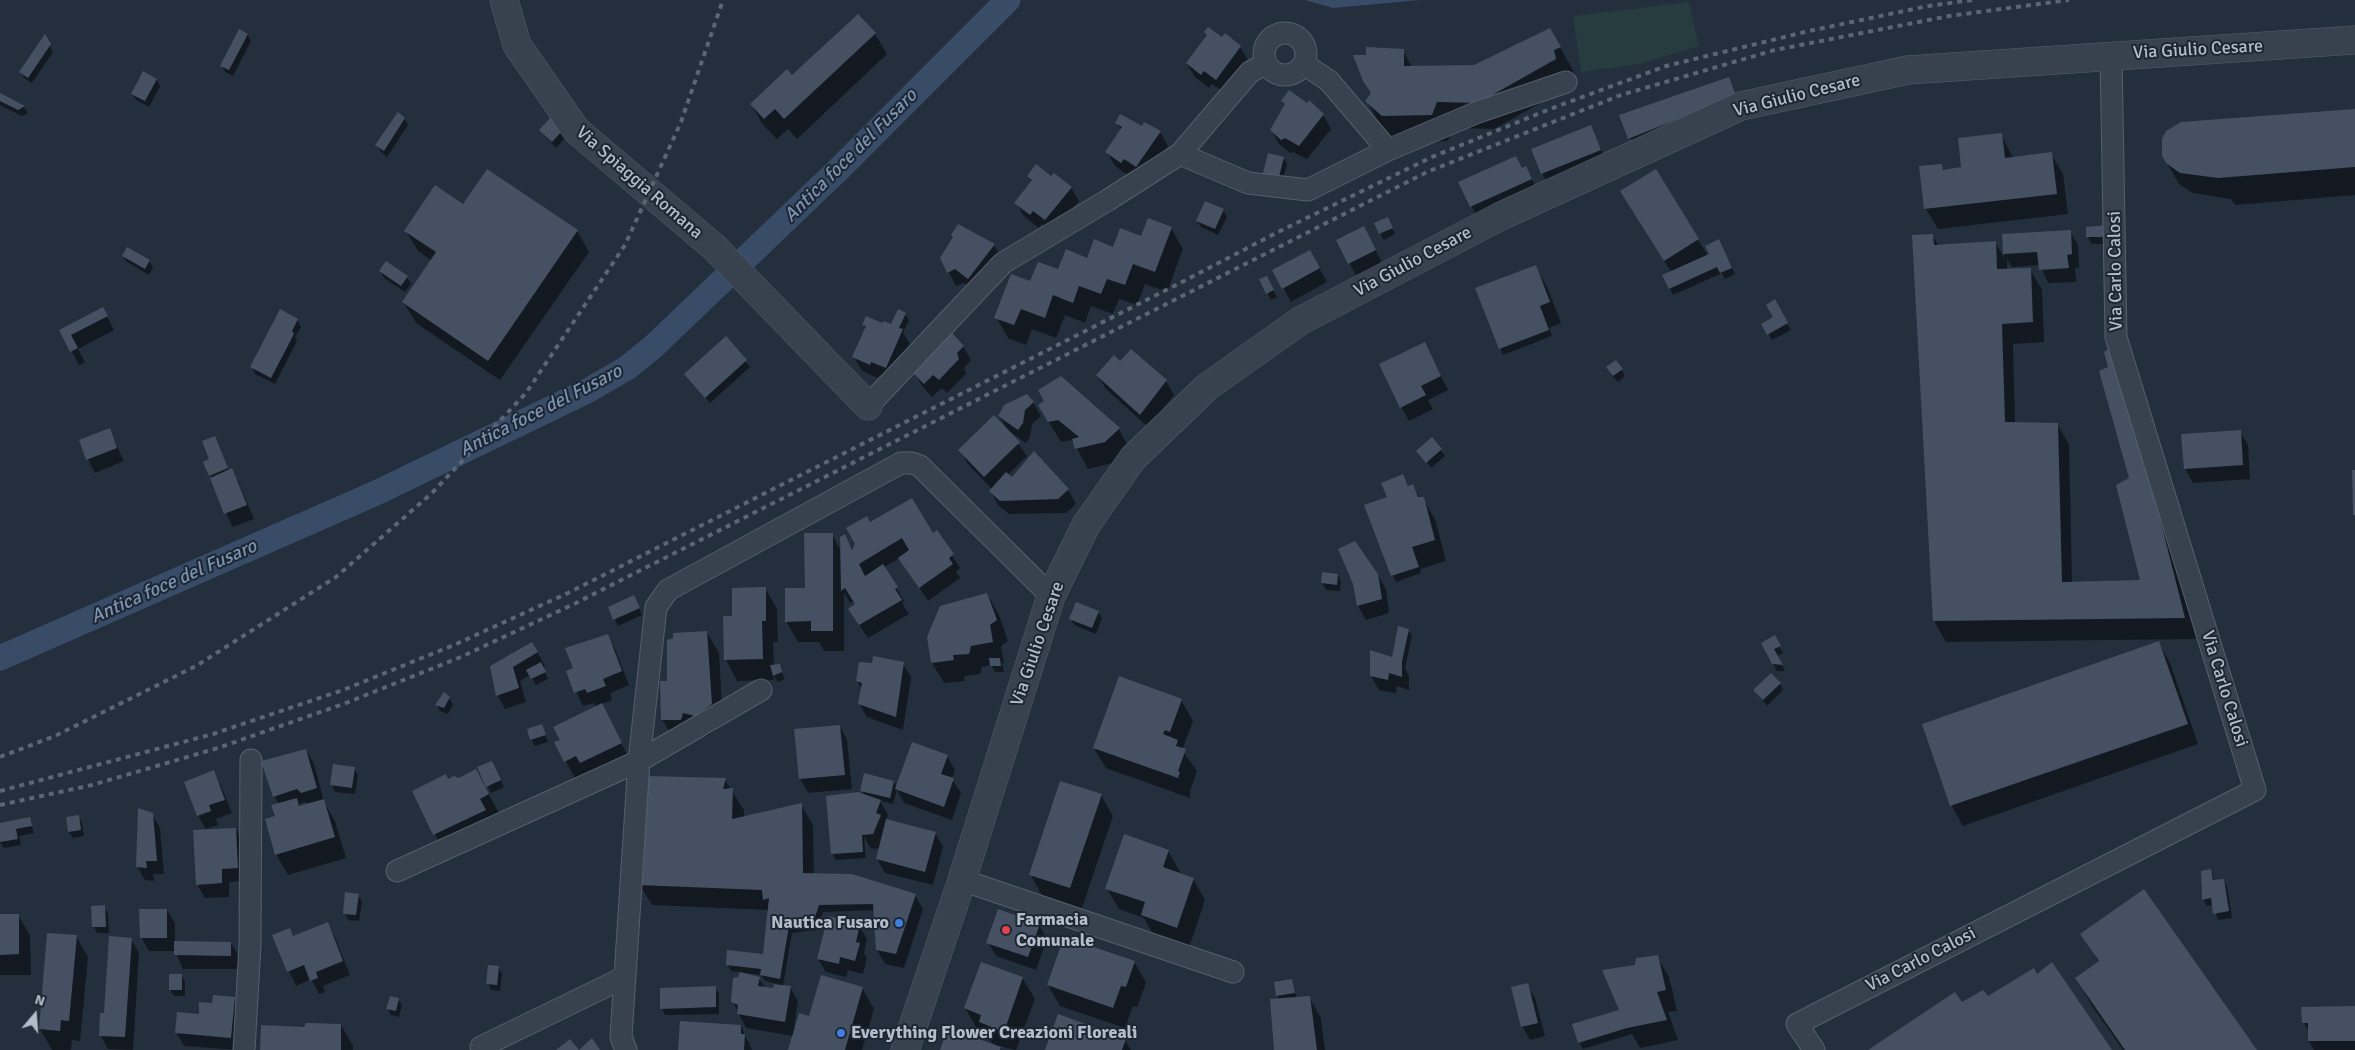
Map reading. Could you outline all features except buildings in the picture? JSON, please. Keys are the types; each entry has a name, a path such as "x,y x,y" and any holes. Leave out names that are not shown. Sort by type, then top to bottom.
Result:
{"street":[{"name":"Via Spiaggia Romana","path":"504,0 517,45 576,130 650,191 724,257 868,406"},
{"path":"1278,33 1292,34 1303,43 1306,50 1304,64 1294,73 1281,75 1269,69 1265,64 1264,49 1266,42 1278,33"},
{"name":"Via Giulio Cesare","path":"905,1050 962,880 1051,596 1086,526 1133,458 1207,387 1300,321 1501,216 1741,106 1908,70 2355,40"},
{"name":"Via Carlo Calosi","path":"1814,1050 1797,1024 2255,790 2116,337 2111,55"},
{"path":"868,406 1003,263 1180,154 1250,72 1265,64"},
{"path":"1304,64 1329,81 1388,150"},
{"path":"1180,154 1248,183 1308,190 1388,150 1478,112 1566,82"},
{"path":"626,1050 621,1037 639,761 656,607 668,590 901,463 920,466 1051,596"},
{"path":"397,871 639,761 761,690"},
{"path":"244,1050 250,945 251,760"},
{"path":"962,880 1233,972"},
{"path":"481,1047 625,977"}],"green space":[{"path":"1689,2 1699,46 1639,64 1581,72 1573,16"}],"water":[{"path":"1305,0 1420,0 1333,8"}],"waterway":[{"name":"Antica foce del Fusaro","path":"0,658 376,493 587,391 627,368 654,346 840,168 1008,0"}],"railway":[{"path":"0,757 55,736 196,666 336,577 432,493 526,393 625,245 681,122 723,0"},
{"path":"0,791 213,734 343,690 454,645 568,593 1278,232 1432,157 1550,109 1666,66 1809,31 1928,6 1972,0"},
{"path":"0,805 92,785 218,748 346,703 461,657 574,604 1427,172 1621,95 1775,50 1949,16 2069,0"}],"place":[{"name":"Nautica Fusaro","path":"899,923"},
{"name":"Farmacia Comunale","path":"1006,930"},
{"name":"Everything Flower Creazioni Floreali","path":"841,1033"}]}
